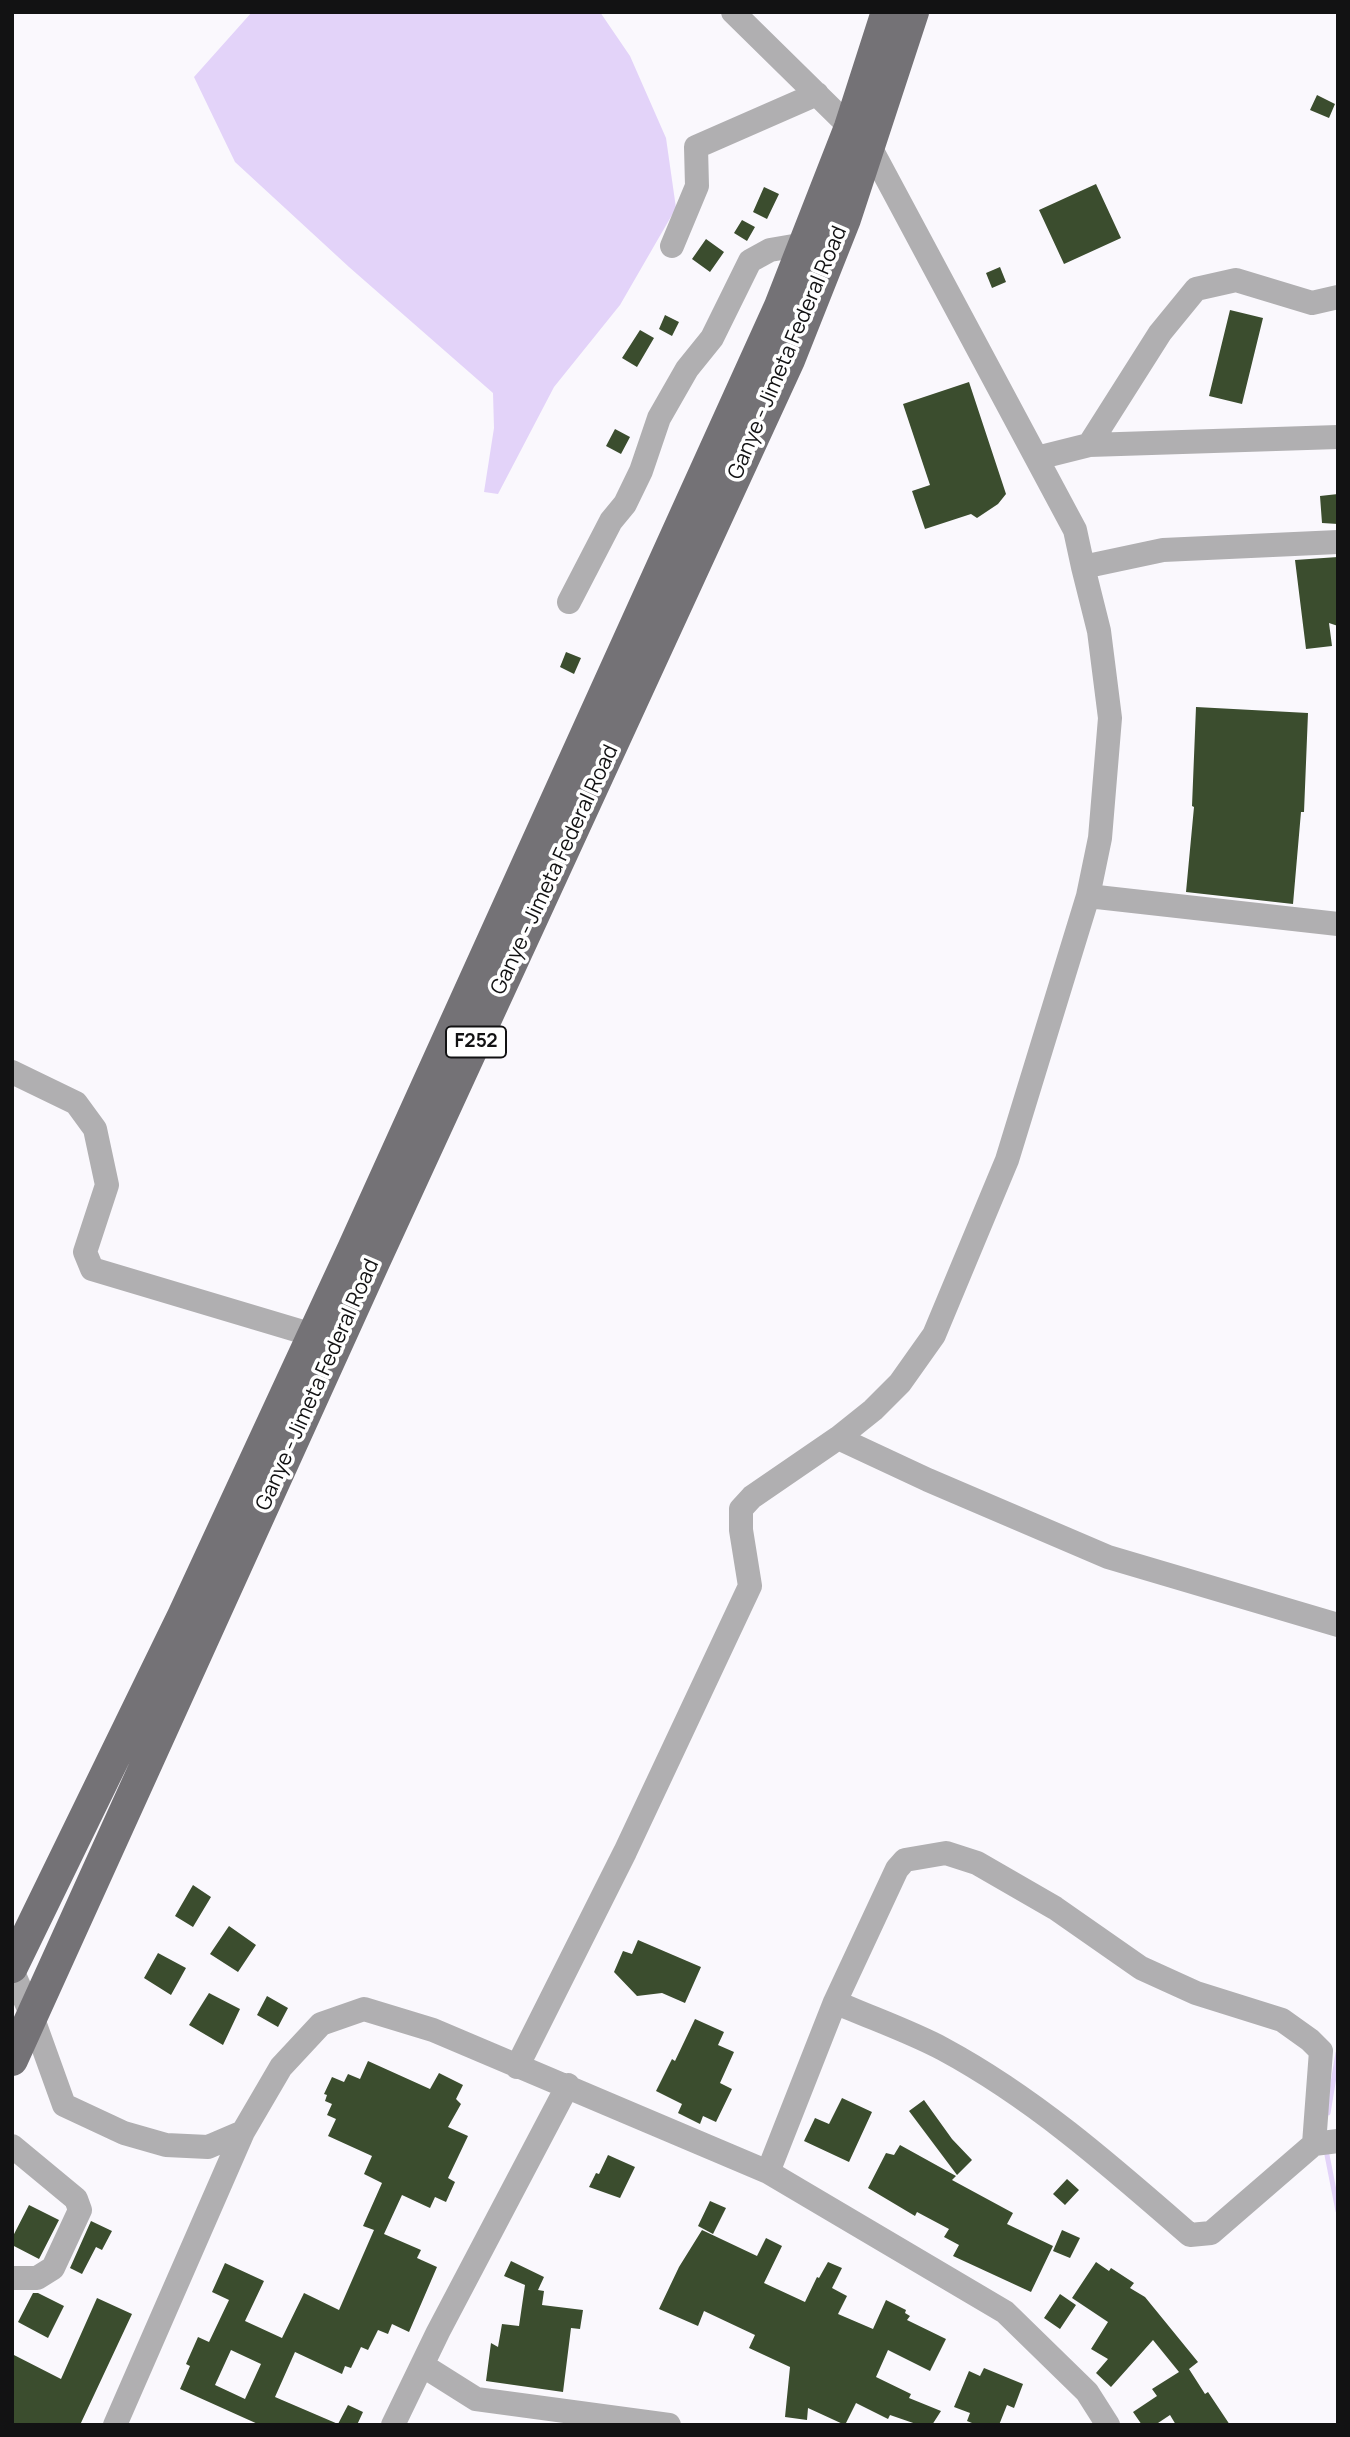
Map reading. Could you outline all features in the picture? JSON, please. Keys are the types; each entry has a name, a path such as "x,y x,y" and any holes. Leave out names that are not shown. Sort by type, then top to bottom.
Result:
{"main road":[{"name":"Ganye - Jimeta Federal Road","path":"12,2060 789,360 845,219 887,12"},
{"name":"Ganye - Jimeta Federal Road","path":"12,1969 184,1616 780,306 805,244 860,137 913,12"}],"street":[{"path":"517,2067 625,1852 750,1586 741,1530 741,1509 752,1497 838,1438 873,1410 900,1383 934,1335 1007,1160 1087,896 1100,838 1110,718 1099,631 1075,530 860,137 733,12"},
{"path":"671,246 697,186 696,147 817,94"},
{"path":"569,602 611,521 625,505 641,471 659,418 687,369 712,338 750,261 770,250 805,244"},
{"path":"1088,445 1160,333 1196,289 1236,280 1312,303 1338,298"},
{"path":"1037,458 1088,445 1338,437"},
{"path":"1083,567 1163,550 1338,542"},
{"path":"1087,896 1338,924"},
{"path":"12,1072 76,1103 96,1129 107,1185 85,1252 92,1269 313,1335"},
{"path":"838,1438 928,1480 1108,1557 1338,1625"},
{"path":"768,2172 835,2003 897,1869 905,1860 946,1853 977,1863 1008,1879 1141,1968 1196,1993 1282,2020 1310,2040 1321,2051 1326,2142 1211,2233 1190,2235 1112,2167 1030,2103 942,2049 835,2003"},
{"path":"12,1969 64,2105 124,2133 166,2145 208,2147 243,2132"},
{"path":"115,2425 243,2132 281,2067 321,2024 364,2009 433,2030 768,2172 1005,2312 1087,2392 1108,2425"},
{"path":"393,2425 568,2085"},
{"path":"12,2146 76,2199 80,2210 52,2268 37,2278 12,2278"},
{"path":"422,2365 476,2399 668,2425"}],"shaded area":[{"path":"252,12 600,12 630,56 666,138 676,208 620,305 554,387 498,494 484,492 494,428 493,393 349,267 235,162 194,77"}],"building":[{"path":"1317,95 1335,104 1329,118 1310,110"},
{"path":"1096,184 1121,238 1064,264 1039,210"},
{"path":"764,187 779,194 767,219 753,212"},
{"path":"742,220 755,227 747,241 734,233"},
{"path":"706,239 724,252 710,272 692,259"},
{"path":"1000,267 1006,282 992,288 986,273"},
{"path":"1230,310 1263,318 1242,404 1209,396"},
{"path":"665,315 679,322 672,336 659,329"},
{"path":"640,330 654,338 637,367 622,358"},
{"path":"969,382 1006,494 998,504 977,518 971,514 925,529 912,491 930,485 903,404"},
{"path":"615,429 630,437 621,454 606,446"},
{"path":"1338,494 1338,524 1322,523 1320,496"},
{"path":"1338,557 1338,626 1329,623 1332,646 1306,649 1295,560"},
{"path":"566,652 581,658 574,674 560,667"},
{"path":"1196,707 1308,713 1304,812 1301,812 1293,904 1186,892 1194,807"},
{"path":"193,1885 211,1897 193,1927 175,1916"},
{"path":"229,1926 256,1945 238,1972 210,1954"},
{"path":"638,1940 701,1967 685,2003 662,1993 637,1996 614,1972 623,1951 632,1954"},
{"path":"158,1953 186,1968 171,1995 144,1978"},
{"path":"209,1993 240,2009 223,2045 189,2025"},
{"path":"267,1996 288,2008 278,2027 257,2015"},
{"path":"695,2019 724,2032 718,2045 734,2052 720,2083 732,2089 716,2122 703,2116 700,2124 678,2113 682,2104 656,2091 672,2059 675,2061"},
{"path":"368,2061 430,2089 439,2073 463,2085 456,2099 461,2104 448,2127 468,2136 448,2178 455,2182 446,2202 435,2197 430,2208 402,2195 384,2234 421,2250 417,2258 437,2267 409,2332 392,2324 388,2334 378,2330 368,2350 361,2347 351,2368 345,2366 342,2374 295,2352 275,2397 338,2424 348,2405 363,2412 357,2425 260,2425 180,2389 190,2366 186,2364 198,2337 209,2342 229,2300 212,2292 225,2263 264,2281 245,2321 282,2338 304,2293 339,2310 374,2230 363,2226 382,2183 364,2174 372,2156 328,2136 336,2119 327,2115 332,2104 325,2101 327,2095 324,2094 332,2077 344,2082 348,2074 360,2079","holes":["231,2350 261,2364 245,2399 215,2385"]},
{"path":"842,2098 872,2112 849,2162 804,2141 815,2118 829,2124"},
{"path":"924,2100 952,2139 972,2160 957,2175 909,2111"},
{"path":"900,2145 956,2176 952,2180 1013,2213 1007,2224 1053,2246 1031,2292 953,2256 959,2245 944,2237 949,2229 917,2212 915,2216 868,2188 886,2153 894,2155"},
{"path":"608,2155 635,2167 620,2198 589,2187"},
{"path":"1067,2179 1079,2190 1065,2205 1053,2194"},
{"path":"710,2201 726,2208 713,2234 698,2226"},
{"path":"29,2205 59,2220 39,2259 12,2245 12,2238"},
{"path":"91,2221 112,2231 102,2250 96,2247 82,2274 70,2268"},
{"path":"702,2230 757,2256 766,2238 782,2246 764,2283 805,2302 828,2262 842,2268 832,2288 847,2296 838,2314 873,2329 886,2300 906,2310 905,2313 910,2316 907,2320 946,2339 930,2371 888,2350 876,2377 911,2394 909,2398 941,2411 932,2425 919,2425 890,2415 888,2419 856,2403 845,2425 808,2408 807,2420 785,2417 790,2367 749,2348 755,2335 704,2311 698,2326 659,2309 679,2267"},
{"path":"1062,2230 1080,2238 1070,2258 1053,2251"},
{"path":"511,2261 544,2277 538,2290 544,2291 542,2305 583,2310 580,2329 571,2328 563,2392 486,2381 491,2343 498,2347 502,2324 519,2326 525,2285 504,2276"},
{"path":"1096,2262 1134,2283 1130,2288 1145,2297 1198,2362 1189,2369 1230,2425 1176,2425 1170,2415 1155,2425 1142,2425 1133,2412 1157,2396 1152,2389 1179,2372 1153,2340 1111,2387 1096,2373 1108,2359 1091,2349 1108,2322 1072,2298"},
{"path":"33,2293 64,2306 48,2338 18,2322"},
{"path":"1060,2294 1076,2305 1060,2329 1044,2318"},
{"path":"97,2298 132,2314 80,2425 12,2425 12,2354 61,2379"},
{"path":"984,2368 1023,2384 1014,2408 1007,2405 999,2425 977,2425 967,2421 970,2413 954,2407 969,2371 980,2376"}],"waterway":[{"path":"1328,2113 1338,2053"},
{"path":"1327,2155 1338,2211"}]}
